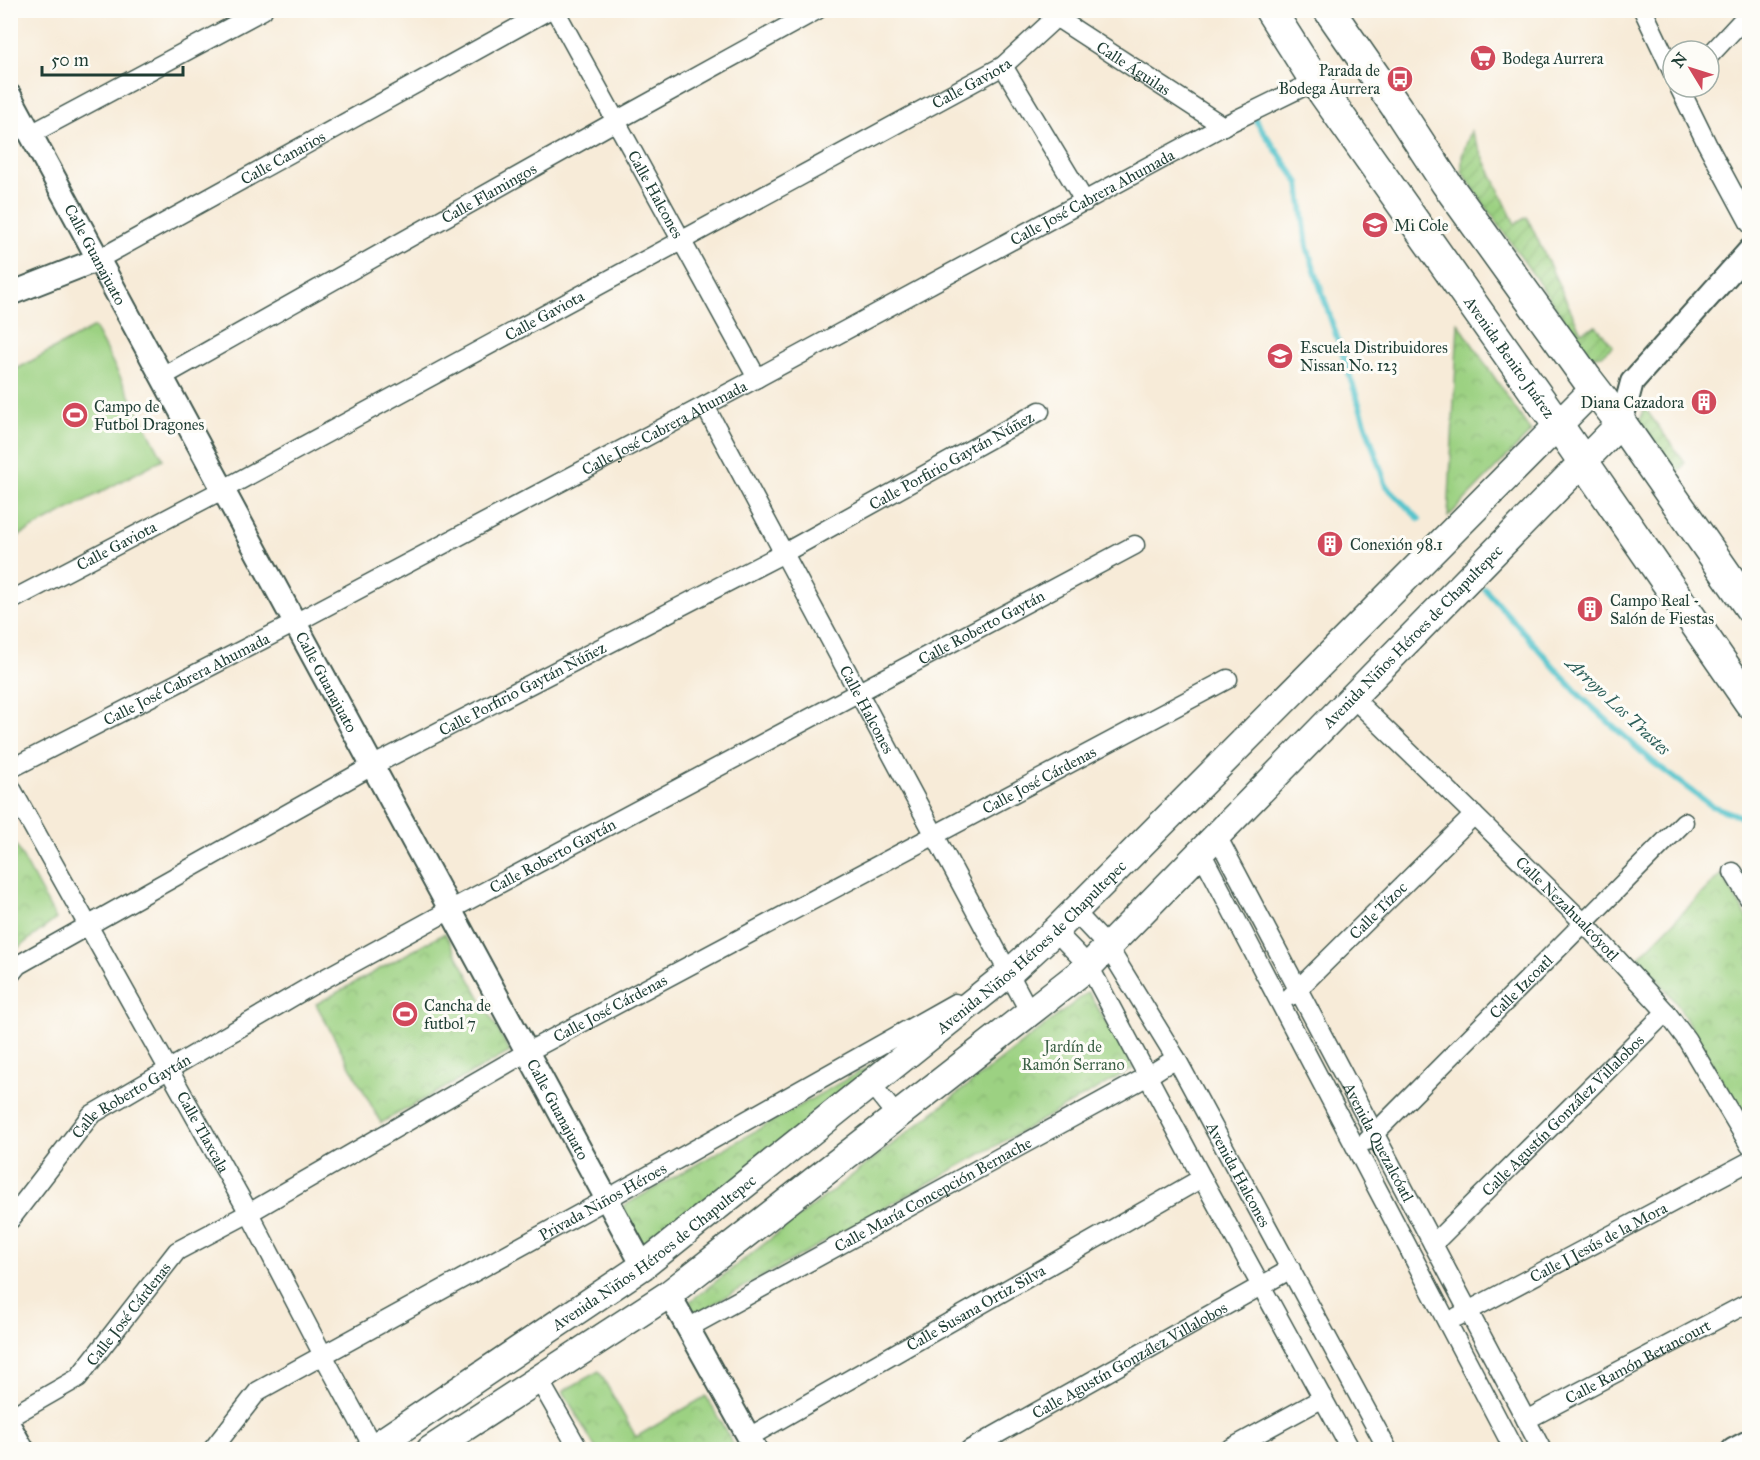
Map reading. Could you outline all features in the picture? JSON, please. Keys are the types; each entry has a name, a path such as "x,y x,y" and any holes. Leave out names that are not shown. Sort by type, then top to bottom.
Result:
{"main road":[{"name":"Avenida Benito Juárez","path":"1270,10 1315,81 1749,703"},
{"path":"1329,10 1446,183 1621,423 1749,608"},
{"name":"Avenida Niños Héroes de Chapultepec","path":"372,1448 643,1266 1009,973 1055,931 1594,389"},
{"name":"Avenida Niños Héroes de Chapultepec","path":"430,1449 669,1294 1089,966 1621,423"}],"street":[{"path":"31,134 263,10"},
{"name":"Calle Canarios","path":"10,294 99,259 549,10"},
{"name":"Calle Halcones","path":"555,10 757,378"},
{"name":"Calle Flamingos","path":"162,377 817,10"},
{"path":"1643,10 1661,48"},
{"path":"1721,43 1749,12"},
{"name":"Calle Gaviota","path":"10,601 222,490 1003,66 1055,13"},
{"name":"Calle Águilas","path":"1055,13 1224,126"},
{"path":"1003,66 1085,202"},
{"name":"Calle José Cabrera Ahumada","path":"10,769 295,623 705,406 1224,126 1315,81"},
{"name":"Calle Guanajuato","path":"10,96 643,1266"},
{"path":"1686,99 1749,224"},
{"name":"Avenida Niños Héroes de Chapultepec","path":"1621,423 1632,382 1749,250"},
{"path":"1594,389 1632,382"},
{"name":"Calle Halcones","path":"705,406 1029,1011"},
{"name":"Calle Porfirio Gaytán Núñez","path":"10,975 18,965 372,766 784,553 1040,411"},
{"name":"Calle Roberto Gaytán","path":"10,1220 91,1115 311,986 450,910 1136,545"},
{"name":"Calle José Cárdenas","path":"10,1417 78,1378 177,1251 249,1213 527,1052 1228,679"},
{"name":"Calle Nezahualcóyotl","path":"1352,697 1584,923 1666,1012 1687,1040 1749,1146"},
{"name":"Calle Tlaxcala","path":"10,786 249,1213 372,1448"},
{"name":"Calle Tízoc","path":"1281,1005 1474,815"},
{"name":"Calle Izcoatl","path":"1358,1151 1684,822"},
{"name":"Avenida Quezalcóatl","path":"1209,844 1298,989 1542,1449"},
{"name":"Avenida Quezalcóatl","path":"1209,844 1281,1005 1514,1449"},
{"path":"1734,872 1749,900"},
{"name":"Avenida Halcones","path":"1074,911 1108,947 1176,1058 1388,1449"},
{"name":"Avenida Halcones","path":"1055,931 1089,966 1351,1449"},
{"name":"Privada Niños Héroes","path":"212,1449 258,1391 607,1199 1009,973"},
{"name":"Calle Agustín González Villalobos","path":"1433,1244 1666,1012"},
{"name":"Calle María Concepción Bernache","path":"688,1328 1148,1076 1176,1058"},
{"path":"872,1084 896,1115"},
{"name":"Calle J Jesús de la Mora","path":"1447,1322 1749,1161"},
{"name":"Calle Susana Ortiz Silva","path":"753,1443 1202,1178"},
{"name":"Calle Agustín González Villalobos","path":"969,1449 1291,1269"},
{"path":"669,1294 753,1443"},
{"name":"Calle Ramón Betancourt","path":"1526,1420 1749,1302"},
{"path":"538,1378 579,1449"},
{"path":"1228,1449 1323,1398"},
{"path":"10,1427 23,1449"},
{"path":"1733,1449 1749,1441"}],"green space":[{"path":"1471,131 1515,224 1527,217 1581,332 1596,326 1613,346 1602,355 1590,357 1462,172 1462,156"},
{"path":"1458,323 1531,432 1448,517"},
{"name":"Campo de Futbol Dragones","path":"94,327 163,459 11,540 11,372"},
{"path":"1644,407 1685,463 1677,473 1640,421"},
{"path":"11,836 56,919 10,953"},
{"path":"1721,874 1749,920 1749,1127 1676,1002 1639,957"},
{"name":"Cancha de futbol 7","path":"445,933 510,1052 381,1123 316,1004"},
{"name":"Jardín de Ramón Serrano","path":"1088,992 1134,1068 694,1315 688,1303"},
{"path":"901,1048 642,1254 618,1209"},
{"path":"599,1371 636,1437 706,1396 736,1449 596,1449 563,1391"}],"waterway":[{"name":"Arroyo Los Trastes","path":"1254,118 1299,183 1307,247 1386,486 1419,519"},
{"name":"Arroyo Los Trastes","path":"1485,589 1580,696 1653,762 1712,806 1750,820"}],"place":[{"name":"Bodega Aurrera","path":"1483,58"},
{"name":"Parada de Bodega Aurrera","path":"1400,79"},
{"name":"Mi Cole","path":"1375,225"},
{"name":"Escuela Distribuidores Nissan No. 123","path":"1280,356"},
{"name":"Diana Cazadora","path":"1704,402"},
{"name":"Campo de Futbol Dragones","path":"75,415"},
{"name":"Conexión 98.1","path":"1330,544"},
{"name":"Campo Real - Salón de Fiestas","path":"1590,609"},
{"name":"Cancha de futbol 7","path":"405,1014"}]}
